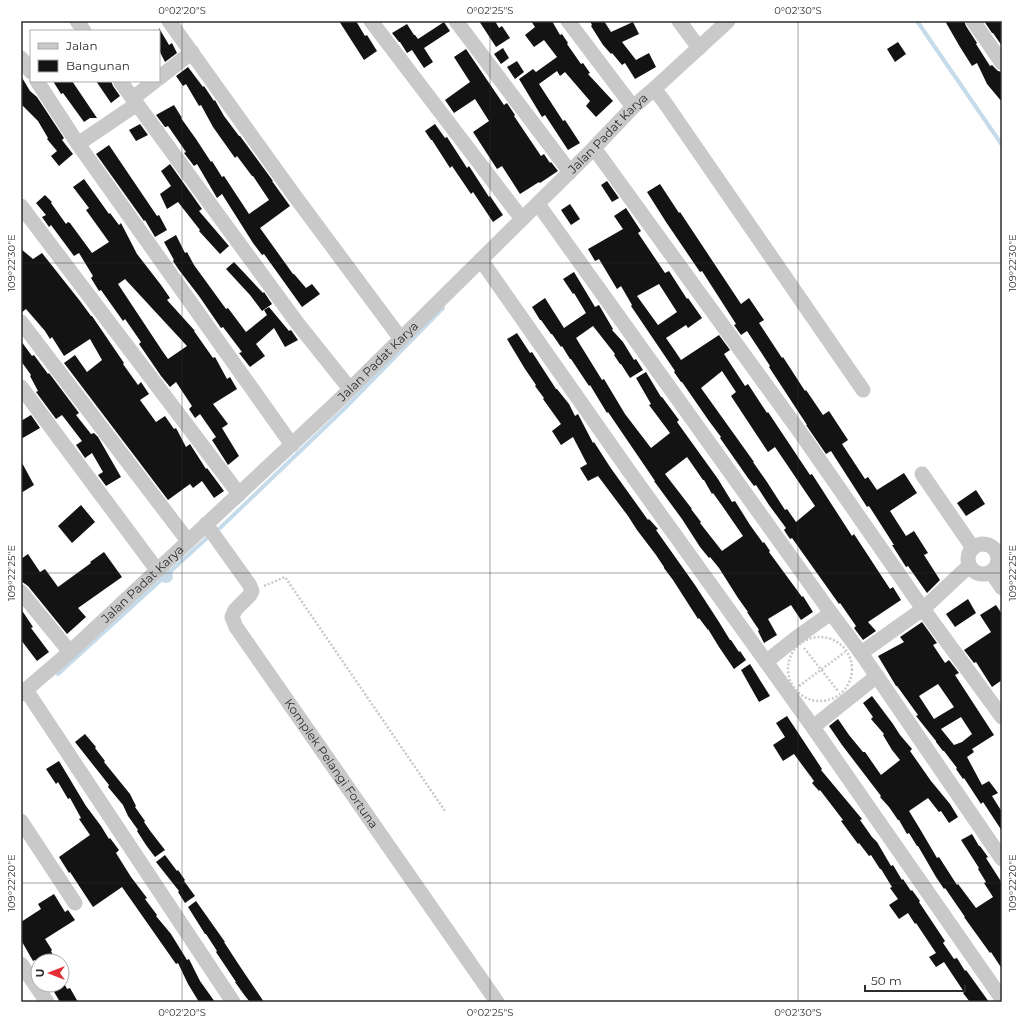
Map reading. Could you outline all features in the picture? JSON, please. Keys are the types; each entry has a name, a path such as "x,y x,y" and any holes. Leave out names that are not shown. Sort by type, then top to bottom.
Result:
{"street":[{"path":"77,21 83,30"},
{"path":"169,21 294,195 401,339"},
{"path":"371,21 522,218"},
{"path":"456,21 570,172"},
{"path":"568,21 633,107"},
{"path":"679,21 699,48"},
{"name":"Jalan Padat Karya","path":"23,692 70,652 350,389 522,218 538,204 633,107 658,95 699,48 728,21"},
{"path":"973,21 1002,64"},
{"path":"160,77 192,52"},
{"path":"21,58 30,71"},
{"path":"38,82 78,144 292,444"},
{"path":"121,82 298,324 350,389"},
{"path":"78,144 135,101 154,82"},
{"path":"658,95 862,390"},
{"path":"594,148 795,425 923,609 1002,717"},
{"path":"538,204 861,653 1002,859"},
{"path":"21,206 239,494"},
{"path":"481,260 629,471 813,727 1002,999"},
{"path":"21,322 188,541"},
{"path":"21,387 157,570"},
{"path":"922,474 973,548"},
{"path":"206,524 249,584 252,591"},
{"path":"987,544 995,550 998,559 995,569 991,572 983,575 978,574 969,566 967,561 969,551 977,545 987,544"},
{"path":"861,653 923,609 969,566"},
{"path":"991,572 1002,588"},
{"name":"Komplek Pelangi Fortuna","path":"252,591 235,610 232,617 236,627 498,1002"},
{"path":"21,592 70,652"},
{"path":"766,662 798,641 832,613"},
{"path":"813,727 877,676"},
{"path":"23,692 233,1002"},
{"path":"21,821 75,903"},
{"path":"21,964 47,1002"}],"path":[{"path":"252,591 285,577 445,811"},
{"path":"820,636 830,638 840,643 846,650 851,661 852,672 849,683 843,692 824,702 812,701 802,697 795,690 789,680 788,664 798,641 820,636"},
{"path":"798,641 840,694"},
{"path":"795,690 846,650"}],"building":[{"path":"339,21 356,21 365,36 367,35 377,51 364,60"},
{"path":"479,21 495,21 499,28 502,26 510,38 496,47"},
{"path":"531,21 552,21 581,64 583,63 590,73 588,74 613,101 596,117 586,106 590,101 565,72 560,76 557,71 539,84 563,121 565,120 580,143 568,150 545,115 542,117 519,79 533,69 536,72 557,57 544,40 534,47 525,35 535,27"},
{"path":"590,21 604,21 611,32 633,22 639,34 622,42 636,60 649,53 656,67 635,79 625,63 622,65 603,45 591,26"},
{"path":"945,21 964,21 990,66 992,65 998,71 1002,72 1002,102 987,84 977,63 972,66"},
{"path":"984,21 1002,21 1002,46 992,33"},
{"path":"444,22 450,31 424,48 433,62 424,68 412,50 407,53 392,33 407,24 418,39"},
{"path":"159,28 169,45 172,43 177,53 165,62 160,52"},
{"path":"898,42 906,54 895,62 887,49"},
{"path":"503,48 509,58 501,64 494,54"},
{"path":"466,49 504,105 507,103 541,156 544,154 558,171 520,194 502,166 497,169 473,132 489,121 475,99 454,113 445,100 470,82 454,57"},
{"path":"517,61 524,72 515,79 507,67"},
{"path":"188,67 214,101 215,100 224,116 290,206 260,228 293,274 306,288 312,284 320,294 302,307 264,254 262,255 253,243 222,194 217,198 197,164 194,166 184,153 186,152 168,126 165,127 156,115 174,105 181,118 211,162 212,161 222,177 224,176 249,214 269,200 237,156 235,158 213,127 201,105 199,106 186,84 183,86 176,76"},
{"path":"21,76 30,91 37,97 64,138 62,140 73,154 59,166 51,156 57,151 47,139 48,138 38,121 21,104"},
{"path":"54,82 73,82 97,118 90,118 84,122 63,93 61,94"},
{"path":"97,82 111,82 120,96 111,103"},
{"path":"140,124 148,135 136,141 129,130"},
{"path":"435,124 445,138 447,137 467,168 469,166 489,197 490,196 503,215 493,222 473,192 471,194 452,166 450,168 425,131"},
{"path":"109,145 157,216 159,215 167,230 155,237 145,220 144,221 96,154"},
{"path":"170,164 202,209 199,211 229,246 220,254 199,231 200,230 178,202 167,209 160,194 171,186 161,171"},
{"path":"84,179 109,214 110,213 119,225 121,223 137,254 170,298 167,300 195,331 213,358 215,357 227,379 230,377 237,389 213,404 228,424 222,428 239,456 228,465 212,440 216,437 200,414 195,418 189,409 192,406 176,382 170,387 161,376 139,344 141,342 125,319 123,321 101,290 99,291 91,278 93,276 79,253 74,256 51,225 49,227 42,217 46,215 36,203 45,195 52,202 51,203 66,224 68,222 70,223 92,253 109,242 86,210 89,208 73,187","holes":["125,279 187,346 168,359 118,284"]},
{"path":"607,181 619,198 612,202 601,185"},
{"path":"660,184 741,304 749,298 764,320 759,323 805,391 806,390 823,415 829,411 848,440 842,444 865,479 868,477 877,490 904,473 917,493 890,511 906,536 914,531 928,553 924,555 940,580 927,593 908,566 906,567 869,506 867,507 831,451 826,454 806,425 747,331 741,335 734,325 736,324 702,271 700,272 666,222 647,192"},
{"path":"570,204 580,219 571,225 561,210"},
{"path":"626,208 641,231 638,233 665,273 669,271 687,299 688,298 702,318 688,328 686,325 666,338 681,360 719,335 730,350 724,354 745,386 748,384 810,475 812,474 852,536 854,534 890,589 893,587 901,600 868,622 876,631 863,640 854,628 856,626 840,603 839,604 792,538 790,539 784,530 786,528 756,485 754,486 748,478 720,438 721,437 674,372 675,371 631,306 632,305 621,286 617,289 599,259 595,261 588,249 623,229 614,216","holes":["659,284 677,312 658,325 637,296","722,371 736,392 731,396 768,452 775,447 815,506 796,522 787,509 785,510 754,462 701,388"]},
{"path":"176,235 185,253 187,252 194,265 226,309 228,308 246,332 267,315 264,310 269,307 289,331 291,330 298,340 285,347 274,328 256,344 265,356 250,367 239,353 242,352 223,327 221,328 173,261 174,260 164,242"},
{"path":"21,249 33,259 42,253 92,316 138,385 141,382 149,394 140,400 156,422 165,416 174,429 176,428 186,447 190,444 206,469 207,468 224,491 214,498 202,481 193,488 190,484 168,500 64,363 75,355 87,372 102,360 90,339 64,356 52,337 50,339 26,309 21,313"},
{"path":"234,262 263,293 264,292 272,304 262,311 250,295 226,269"},
{"path":"574,272 595,307 599,305 613,329 612,330 623,342 634,360 636,359 643,370 630,378 614,355 615,354 593,326 576,338 602,380 604,379 625,414 651,448 670,433 649,405 651,404 636,378 646,372 661,397 679,420 677,422 718,479 732,502 735,501 750,525 763,543 764,542 770,551 769,552 802,597 803,596 813,612 801,620 791,605 768,619 777,635 764,643 758,631 759,630 719,568 700,547 608,412 607,413 590,385 589,386 562,346 561,347 540,320 532,307 545,298 564,328 586,313 574,293 573,294 563,279","holes":["687,457 743,536 722,551 665,474"]},
{"path":"517,333 530,353 532,352 556,389 569,404 575,416 578,414 593,443 594,442 648,520 649,519 658,529 656,530 695,585 730,640 746,660 734,669 708,629 699,618 698,619 656,555 598,476 588,481 580,468 587,464 573,437 561,445 552,431 561,424 543,399 544,398 535,386 536,385 507,339"},
{"path":"21,341 32,356 34,355 48,374 49,373 79,413 76,415 91,434 94,433 98,437 121,477 106,486 98,475 103,472 92,453 85,458 76,445 82,441 62,415 56,419 36,392 38,391 30,376 31,375 21,361"},
{"path":"31,415 40,428 21,439 21,421"},
{"path":"21,461 34,485 21,493"},
{"path":"976,490 985,504 966,516 957,503"},
{"path":"81,505 95,522 72,543 58,526"},
{"path":"104,552 122,577 78,608 86,617 67,634 28,586 21,581 21,559 28,554 40,572 45,569 58,587"},
{"path":"968,599 976,613 955,627 946,614"},
{"path":"996,605 1002,614 1002,680 992,687 976,662 974,663 964,650 991,632 980,615"},
{"path":"21,609 33,627 31,628 49,652 37,661 21,640"},
{"path":"922,622 937,643 933,645 945,663 949,660 959,673 955,675 994,735 972,749 974,752 967,757 982,785 989,781 998,793 992,796 1002,812 1002,831 983,802 981,804 964,778 963,779 956,769 957,768 916,716 918,715 896,686 878,656 904,642 900,637","holes":["938,684 954,707 934,719 919,696","961,717 972,734 962,742 954,745 941,729"]},
{"path":"750,664 770,696 759,702 741,670"},
{"path":"872,696 912,749 910,751 958,817 949,823 941,811 939,812 928,798 909,811 937,858 939,857 957,885 958,884 976,908 993,897 984,883 986,882 978,869 979,868 961,840 972,834 988,857 986,858 1002,883 1002,969 945,888 944,889 909,833 907,834 899,820 880,797 881,796 829,726 838,719 849,735 863,752 865,752 881,775 900,760 892,750 883,735 884,734 871,719 873,717 863,703"},
{"path":"787,716 822,769 821,770 862,819 860,820 877,842 891,866 893,865 902,880 903,879 920,901 919,902 945,941 943,943 954,959 957,958 989,1002 970,1002 944,962 936,967 929,957 936,953 916,923 915,924 908,913 899,919 889,905 898,899 890,888 892,887 881,869 871,855 869,856 859,843 858,844 841,821 843,820 820,790 819,791 812,783 814,781 794,754 783,761 773,745 785,737 776,723"},
{"path":"85,734 96,747 95,748 105,761 104,762 130,794 136,806 135,807 145,821 144,822 165,850 155,857 137,831 138,830 128,816 123,805 75,742"},
{"path":"59,761 86,806 109,839 110,838 119,850 116,853 131,877 147,898 145,899 157,915 156,916 171,934 187,960 189,959 200,981 215,1002 199,1002 178,963 176,964 122,887 93,907 70,872 69,873 59,857 90,835 79,819 81,818 70,798 68,799 58,782 56,784 46,769"},
{"path":"165,855 177,871 178,870 195,896 185,903 178,892 179,891 156,862"},
{"path":"54,894 65,912 68,910 75,920 45,939 52,950 52,953 30,953 30,956 21,940 21,922 41,909 38,904"},
{"path":"196,901 264,1002 250,1002 235,982 216,952 217,951 188,907"},
{"path":"70,988 78,1002 60,1002 55,993 70,993"}],"waterway":[{"path":"917,21 1002,145"},
{"path":"220,528 343,410 443,308"},
{"path":"58,674 208,537"}]}
